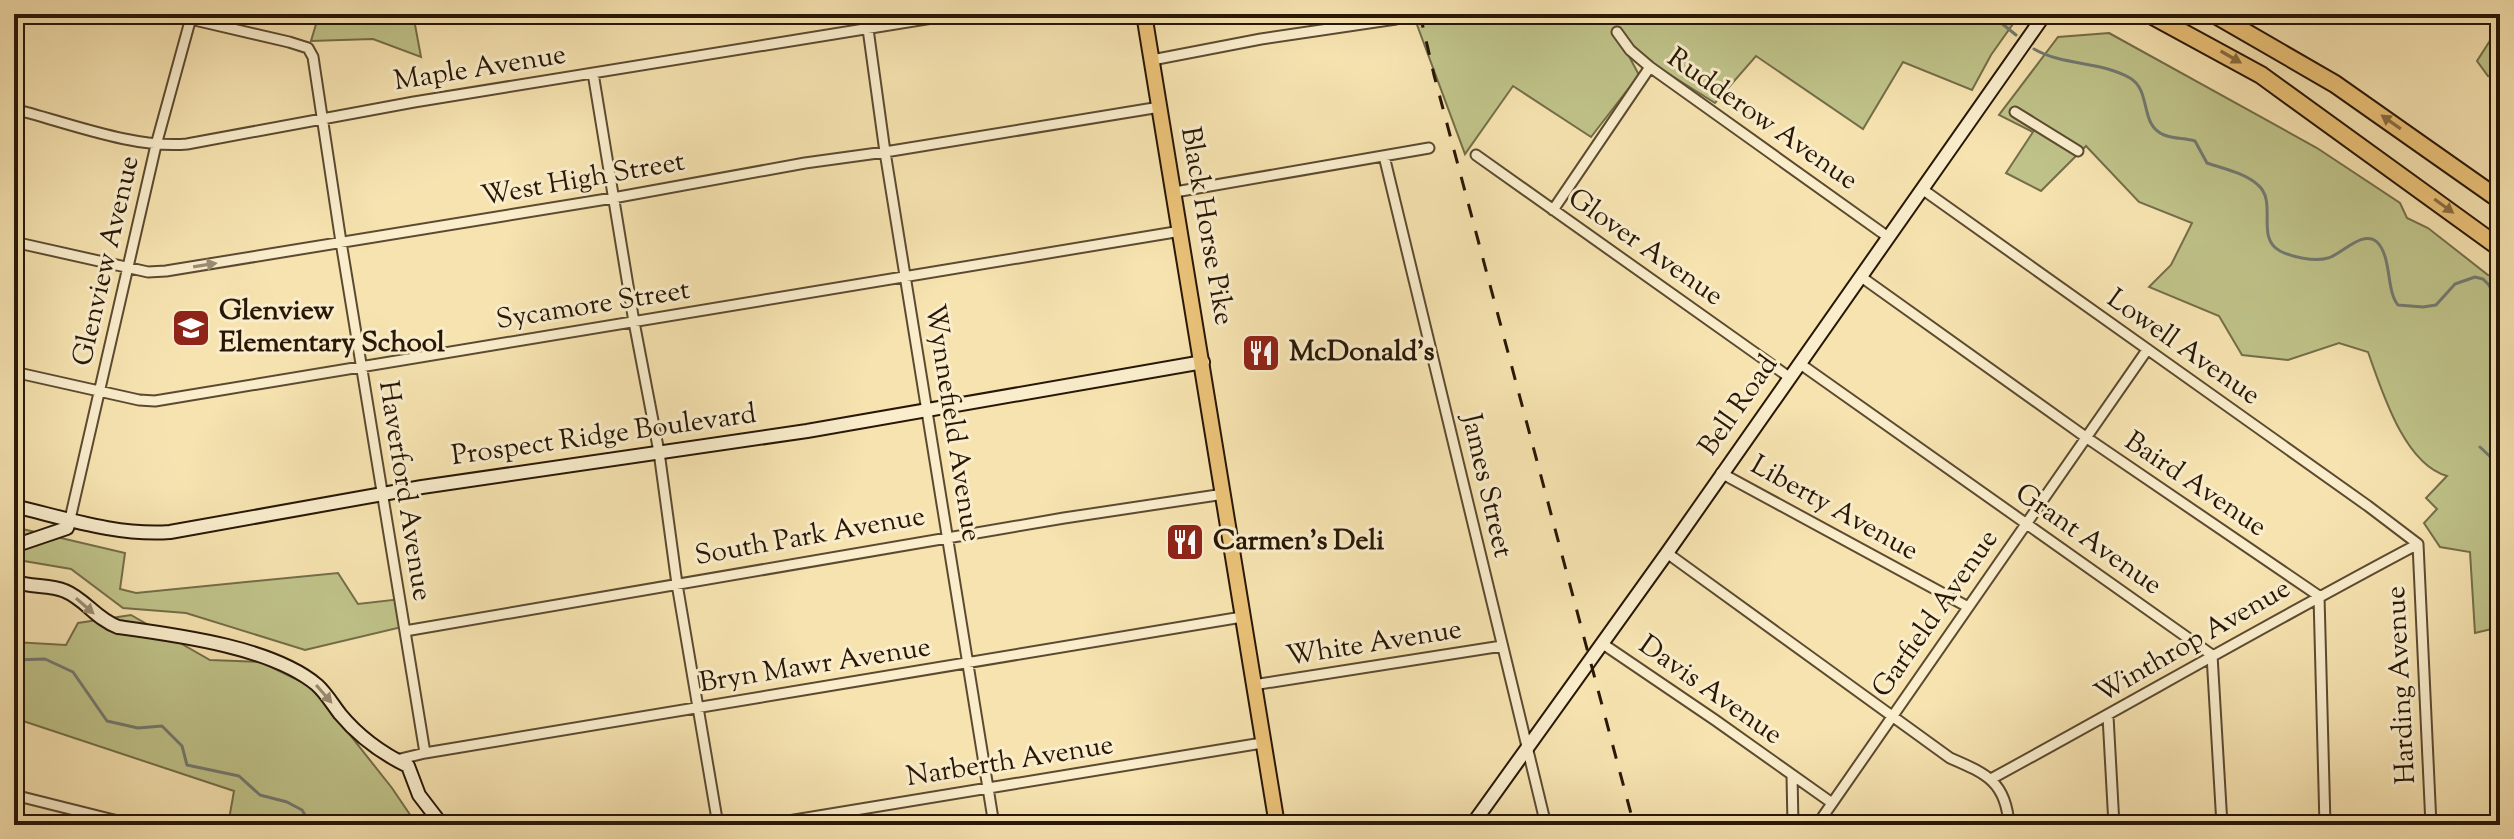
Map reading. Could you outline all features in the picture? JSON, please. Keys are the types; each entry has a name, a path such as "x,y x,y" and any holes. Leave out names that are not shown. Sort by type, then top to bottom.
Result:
{"highway":[{"path":"2149,14 2274,83 2500,248"},
{"path":"2214,14 2335,84 2500,200"}],"main road":[{"name":"Black Horse Pike","path":"1144,14 1277,825"}],"street":[{"path":"169,14 192,16"},
{"name":"Maple Avenue","path":"14,109 156,145 187,144 322,118 957,14"},
{"name":"Bell Road","path":"1472,825 1603,644 2045,14"},
{"name":"Haverford Avenue","path":"192,16 308,48 313,57 425,753"},
{"name":"Glenview Avenue","path":"70,519 156,145 192,16"},
{"path":"1152,60 1267,38 1396,19"},
{"name":"Wynnefield Avenue","path":"868,29 885,152 994,825"},
{"name":"Rudderow Avenue","path":"1617,32 1630,50 1650,67 1888,237"},
{"path":"1553,210 1650,67"},
{"path":"593,73 659,452 677,584 718,825"},
{"name":"West High Street","path":"14,242 148,272 166,271 613,198 805,163 1160,107"},
{"path":"2015,112 2078,151"},
{"path":"1175,192 1429,148"},
{"name":"Glover Avenue","path":"1476,155 1789,377"},
{"name":"James Street","path":"1384,156 1546,825"},
{"name":"Lowell Avenue","path":"1922,189 2418,544"},
{"name":"Sycamore Street","path":"14,372 155,401 1181,231"},
{"name":"Baird Avenue","path":"1860,276 2087,438 2319,596"},
{"name":"Garfield Avenue","path":"1817,825 2147,350"},
{"name":"Prospect Ridge Boulevard","path":"14,506 120,531 170,532 382,494 928,410 1203,362"},
{"name":"Grant Avenue","path":"1799,363 2212,655"},
{"name":"Liberty Avenue","path":"1721,473 1968,607"},
{"name":"South Park Avenue","path":"405,631 539,606 1224,494"},
{"path":"14,546 67,528 70,519"},
{"name":"Winthrop Avenue","path":"1991,779 2418,544"},
{"name":"Harding Avenue","path":"2418,544 2431,825"},
{"path":"1667,553 1950,758 1991,779 2003,793 2009,825"},
{"path":"14,581 64,590 105,622 118,627 210,641 295,670 319,686 342,717 378,752 408,766 419,795 442,825"},
{"path":"2319,596 2325,825"},
{"name":"Bryn Mawr Avenue","path":"396,760 1242,617"},
{"name":"Davis Avenue","path":"1603,644 1832,803"},
{"name":"White Avenue","path":"1253,685 1502,646"},
{"path":"2212,655 2222,825"},
{"path":"2108,716 2114,825"},
{"name":"Narberth Avenue","path":"764,825 1262,743"},
{"name":"Davis Avenue","path":"1792,775 1793,825"},
{"path":"14,795 134,825"}],"green space":[{"path":"319,14 413,14 421,57 373,39 311,41"},
{"path":"1413,14 2020,14 1991,55 1972,90 1903,62 1863,129 1756,56 1715,103 1623,45 1639,75 1591,137 1513,86 1465,154"},
{"path":"2500,25 2500,79 2488,76 2477,61"},
{"path":"2109,33 2317,148 2400,203 2407,218 2428,228 2488,275 2500,278 2500,627 2475,633 2470,552 2440,547 2424,523 2437,509 2426,498 2447,476 2432,469 2407,442 2388,405 2368,352 2339,343 2288,360 2242,355 2219,316 2149,287 2171,265 2192,223 2139,202 2086,146 2041,191 2006,173 2033,132 1999,115 2058,37"},
{"path":"14,527 125,553 120,589 136,593 338,573 358,604 401,599 406,626 305,650 186,613 123,608 71,569 24,561 14,553"},
{"path":"131,615 210,660 261,662 312,687 392,788 417,825 228,825 234,791 14,718 14,642 66,645 78,623"}],"waterway":[{"path":"1990,14 2016,35"},
{"path":"2034,49 2130,78 2141,91 2151,124 2156,130 2164,135 2195,141 2207,163 2241,174 2258,185 2266,201 2269,238 2280,251 2303,258 2322,259 2359,241 2371,239 2382,248 2398,305 2436,305 2455,284 2475,277 2489,285 2500,307"},
{"path":"2480,447 2500,466"},
{"path":"14,660 45,659 73,672 107,721 138,728 162,726 182,746 187,765 239,776 260,795 287,802 302,810 311,825"}],"railway":[{"path":"1420,14 1634,825"}],"place":[{"name":"Glenview Elementary School","path":"191,328"},
{"name":"McDonald's","path":"1261,353"},
{"name":"Carmen's Deli","path":"1185,542"}]}
